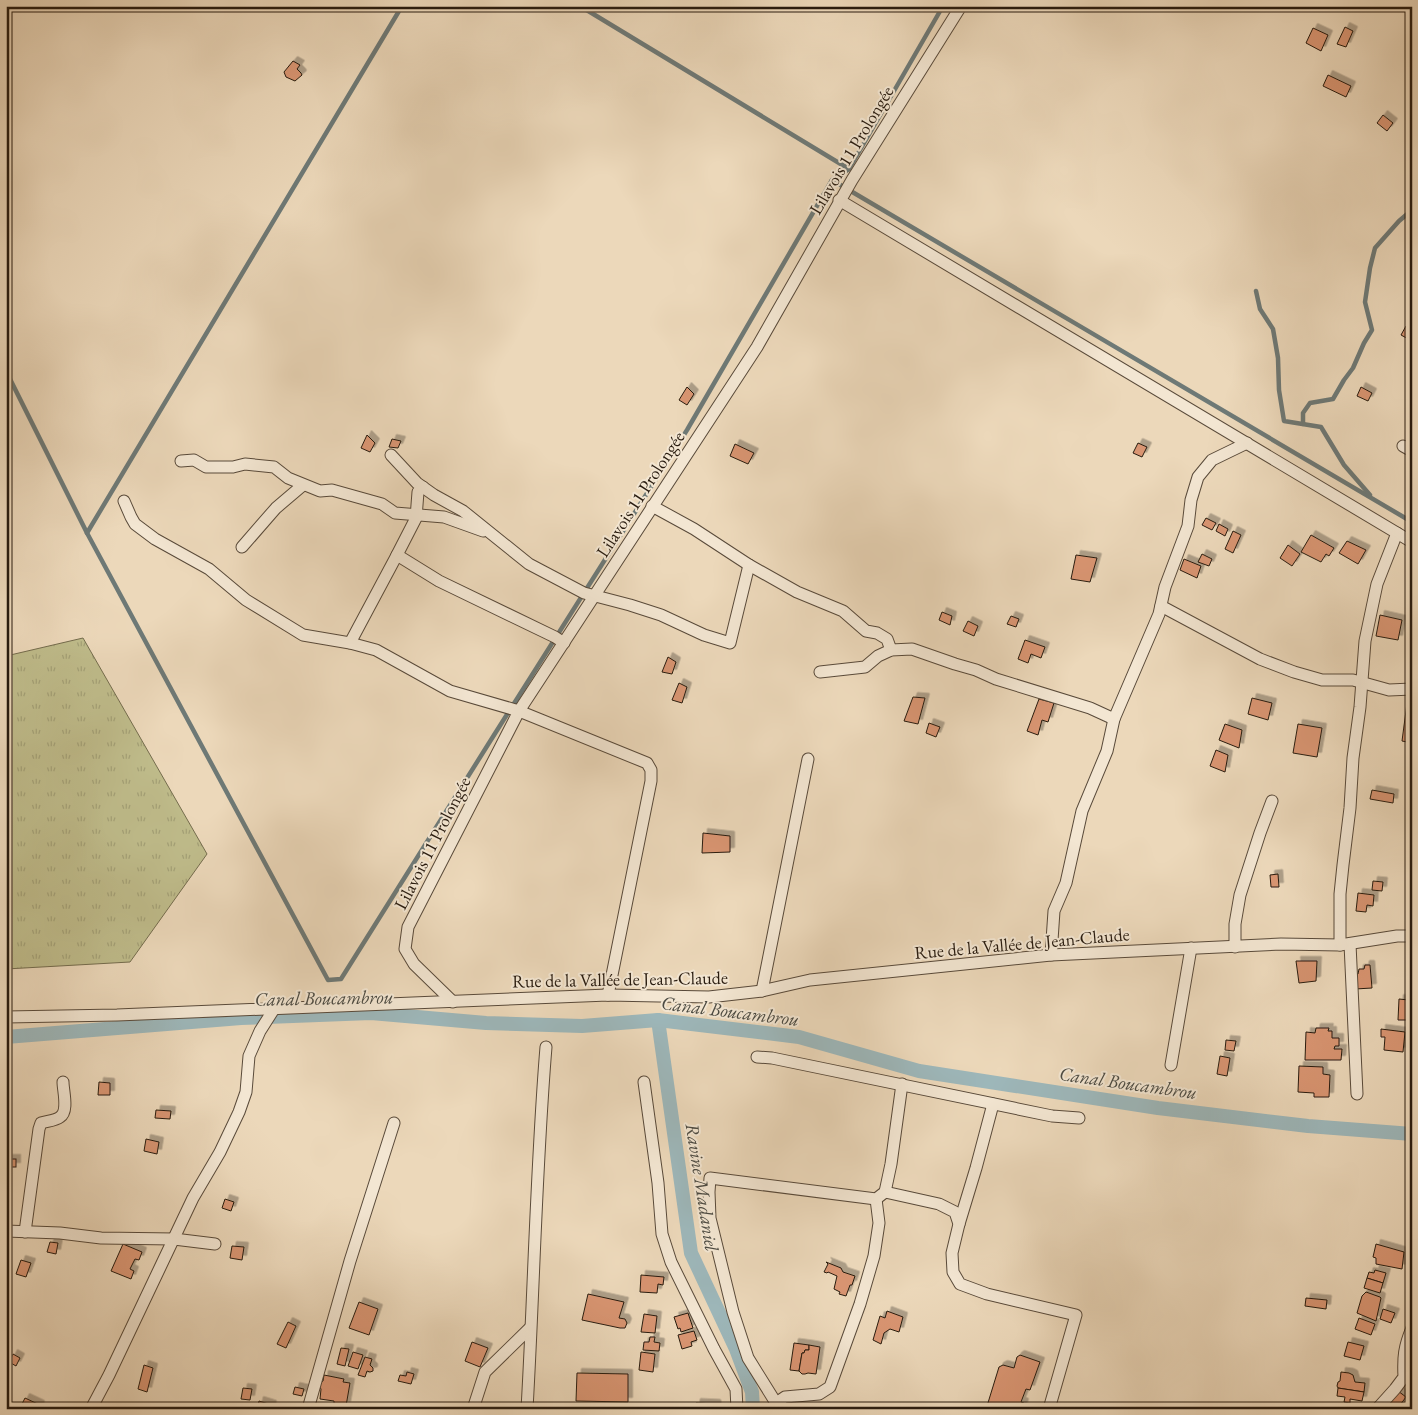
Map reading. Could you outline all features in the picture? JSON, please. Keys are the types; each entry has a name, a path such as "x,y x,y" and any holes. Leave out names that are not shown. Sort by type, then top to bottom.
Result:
{"street":[{"name":"Lilavois 11 Prolongée","path":"453,1002 414,964 405,948 408,927 519,711 757,347 840,200 961,6"},
{"path":"840,200 1412,542"},
{"path":"1051,955 1054,911 1066,883 1082,811 1108,751 1114,719 1159,614 1165,587 1188,526 1191,500 1198,477 1212,460 1248,443"},
{"path":"391,455 417,483 440,499 463,511 529,564 584,593 661,615 704,635 730,643 749,565"},
{"path":"181,461 194,460 206,467 233,467 245,464 274,466 288,478 320,491 332,490 382,504 395,513 444,517 492,534"},
{"path":"242,547 276,508 304,485"},
{"path":"350,643 416,518 418,492 423,487"},
{"path":"124,501 135,524 156,539 209,569 246,600 303,635 350,643 376,650 450,691 519,711 647,763 651,770 651,781 608,995"},
{"path":"652,506 694,529 749,565 797,592 843,612 866,631 877,632 887,639 892,650"},
{"path":"1357,1094 1340,894 1342,865 1350,808 1353,758 1358,730 1365,640 1377,584 1397,533"},
{"path":"397,555 439,581 564,643"},
{"path":"1161,606 1260,659 1286,669 1322,680 1353,680 1389,690 1412,689"},
{"path":"820,672 865,667 878,656 892,650 912,649 1090,708 1114,719"},
{"path":"762,991 808,759"},
{"path":"1235,947 1235,924 1240,895 1272,800"},
{"name":"Rue de la Vallée de Jean-Claude","path":"6,1017 117,1015 608,995 709,998 762,991 810,980 1051,955 1281,944 1345,944 1397,936 1412,936"},
{"path":"1171,1064 1191,948"},
{"path":"91,1409 193,1198 220,1152 239,1112 246,1092 249,1056 260,1031 274,1009"},
{"path":"526,1409 537,1220 540,1117 546,1048"},
{"path":"757,1057 772,1058 1052,1116 1079,1118"},
{"path":"25,1232 39,1129 41,1124 62,1116 64,1113 63,1082"},
{"path":"644,1082 658,1184 662,1234 672,1262 714,1349 736,1389 737,1409"},
{"path":"902,1084 892,1164 881,1195 874,1256 860,1304 830,1387 819,1394 785,1396 776,1406 748,1358 732,1312 710,1218 710,1178 881,1195 939,1204 956,1212 959,1224"},
{"path":"993,1104 952,1253 953,1272 960,1284 987,1294 1076,1315 1049,1409"},
{"path":"308,1408 350,1261 394,1123"},
{"path":"6,1231 60,1233 101,1238 174,1239 215,1244"},
{"path":"473,1409 485,1372 530,1328"},
{"path":"1376,1409 1395,1390 1404,1377 1403,1359 1406,1343 1412,1328"}],"green space":[{"path":"83,638 207,854 130,962 6,969 6,656"}],"building":[{"path":"1345,27 1353,31 1346,47 1337,44"},
{"path":"1313,28 1328,35 1321,51 1306,43"},
{"path":"293,61 300,65 297,69 302,75 295,81 286,77 284,72"},
{"path":"1328,75 1351,86 1346,97 1323,86"},
{"path":"1383,115 1393,123 1387,131 1377,123"},
{"path":"1406,326 1412,329 1412,341 1401,335"},
{"path":"687,387 694,394 687,405 679,400"},
{"path":"1361,387 1372,393 1368,401 1357,396"},
{"path":"367,435 375,443 370,452 361,448"},
{"path":"392,439 401,441 398,448 389,447"},
{"path":"1138,443 1147,447 1142,457 1133,453"},
{"path":"735,444 754,453 748,464 730,456"},
{"path":"1206,518 1216,523 1212,530 1202,525"},
{"path":"1219,524 1228,529 1225,536 1216,531"},
{"path":"1233,531 1241,535 1233,553 1225,549"},
{"path":"1311,535 1334,548 1329,556 1326,554 1321,562 1301,552"},
{"path":"1347,541 1366,550 1358,564 1339,553"},
{"path":"1288,545 1300,554 1292,566 1280,558"},
{"path":"1202,554 1212,559 1209,566 1198,562"},
{"path":"1076,555 1097,558 1090,582 1071,579"},
{"path":"1184,559 1201,566 1197,578 1180,570"},
{"path":"942,612 952,616 950,625 939,620"},
{"path":"1380,615 1402,620 1398,640 1376,636"},
{"path":"1011,616 1019,619 1016,627 1007,624"},
{"path":"968,621 978,626 974,636 963,631"},
{"path":"1025,640 1045,647 1041,658 1031,654 1028,663 1018,659"},
{"path":"668,657 676,662 672,674 662,672"},
{"path":"679,683 687,687 682,703 672,700"},
{"path":"913,697 925,698 918,724 904,721"},
{"path":"1252,698 1272,703 1268,720 1248,714"},
{"path":"1039,699 1054,703 1048,722 1042,720 1038,735 1027,731"},
{"path":"1407,703 1412,704 1412,743 1402,741"},
{"path":"929,723 940,727 936,737 926,733"},
{"path":"1225,724 1242,730 1239,748 1219,740"},
{"path":"1298,724 1322,728 1317,757 1293,753"},
{"path":"1216,750 1228,755 1225,772 1210,766"},
{"path":"1372,790 1394,794 1393,803 1370,799"},
{"path":"703,833 730,836 730,852 702,853"},
{"path":"1278,874 1279,887 1271,887 1270,875"},
{"path":"1373,881 1383,882 1382,891 1372,890"},
{"path":"1358,893 1374,895 1373,906 1367,905 1366,912 1356,911"},
{"path":"1296,961 1317,961 1316,981 1299,983"},
{"path":"1365,965 1370,965 1372,988 1355,989 1359,969 1364,969"},
{"path":"1399,999 1409,1000 1407,1020 1398,1020"},
{"path":"1316,1028 1329,1028 1328,1031 1332,1031 1332,1038 1339,1038 1339,1046 1335,1046 1334,1049 1342,1049 1341,1060 1305,1060 1306,1032 1315,1033"},
{"path":"1381,1029 1405,1032 1403,1052 1384,1050 1385,1037 1381,1037"},
{"path":"1226,1040 1236,1041 1234,1051 1225,1050"},
{"path":"1220,1056 1230,1058 1227,1076 1217,1074"},
{"path":"1299,1066 1323,1067 1323,1074 1330,1075 1329,1097 1314,1097 1314,1093 1298,1092"},
{"path":"99,1082 110,1083 110,1095 98,1095"},
{"path":"156,1110 171,1111 170,1119 155,1118"},
{"path":"146,1139 159,1142 157,1154 144,1151"},
{"path":"6,1159 16,1159 16,1167 6,1167"},
{"path":"225,1199 234,1202 231,1211 222,1208"},
{"path":"50,1242 58,1243 56,1254 47,1252"},
{"path":"123,1244 142,1252 139,1260 135,1259 130,1269 134,1271 131,1279 111,1271"},
{"path":"1376,1244 1404,1252 1402,1269 1376,1264 1376,1258 1373,1257"},
{"path":"232,1246 244,1247 242,1260 230,1258"},
{"path":"21,1260 31,1263 26,1277 16,1274"},
{"path":"826,1262 841,1268 843,1272 855,1276 846,1296 839,1294 840,1292 834,1289 837,1276 824,1272 828,1264"},
{"path":"1375,1270 1386,1273 1383,1283 1367,1278 1369,1272 1374,1273"},
{"path":"641,1275 664,1277 663,1285 658,1284 657,1293 640,1292"},
{"path":"1367,1278 1383,1283 1380,1293 1364,1288"},
{"path":"1366,1292 1381,1298 1376,1321 1357,1313 1362,1296"},
{"path":"588,1294 624,1302 619,1318 625,1319 627,1323 625,1328 582,1320"},
{"path":"1306,1298 1327,1300 1326,1309 1305,1306"},
{"path":"359,1302 378,1309 369,1335 349,1328"},
{"path":"1383,1309 1395,1313 1391,1323 1380,1319"},
{"path":"887,1311 903,1317 899,1332 890,1329 884,1333 881,1344 873,1340 880,1316 885,1318"},
{"path":"688,1313 693,1328 681,1332 674,1317"},
{"path":"644,1314 657,1316 655,1333 641,1332"},
{"path":"1359,1318 1375,1324 1371,1335 1355,1329"},
{"path":"288,1322 296,1326 286,1348 277,1344"},
{"path":"694,1331 697,1340 691,1342 692,1346 682,1349 678,1335"},
{"path":"650,1337 655,1337 654,1342 660,1343 659,1351 643,1350 644,1342 649,1342"},
{"path":"472,1342 488,1348 480,1367 465,1361"},
{"path":"1348,1342 1364,1346 1360,1360 1344,1356"},
{"path":"794,1343 809,1345 809,1350 805,1350 802,1353 799,1371 790,1370"},
{"path":"809,1345 820,1347 816,1374 802,1374 799,1371 802,1353 805,1350 809,1350"},
{"path":"341,1348 349,1349 345,1366 337,1364"},
{"path":"353,1352 363,1355 358,1369 348,1366"},
{"path":"641,1352 655,1354 653,1372 639,1370"},
{"path":"13,1354 20,1358 16,1366 9,1362"},
{"path":"1020,1355 1040,1362 1030,1390 1026,1389 1021,1402 1024,1403 1022,1409 996,1409 987,1406 999,1367 1003,1365 1014,1368 1017,1357"},
{"path":"365,1357 372,1359 370,1365 373,1371 367,1371 365,1377 358,1375"},
{"path":"144,1365 153,1368 147,1392 138,1389"},
{"path":"407,1372 414,1374 411,1384 398,1381 400,1375 406,1376"},
{"path":"1341,1372 1353,1375 1355,1382 1365,1383 1364,1392 1338,1388"},
{"path":"577,1373 628,1374 628,1402 576,1401"},
{"path":"324,1375 344,1379 343,1382 350,1383 346,1406 334,1404 334,1401 320,1399 321,1389 319,1386 323,1381"},
{"path":"295,1387 304,1389 302,1396 293,1394"},
{"path":"243,1388 252,1389 250,1400 241,1399"},
{"path":"1338,1388 1364,1392 1362,1401 1350,1399 1350,1403 1344,1402 1345,1397 1337,1396"},
{"path":"1398,1391 1406,1397 1397,1409 1385,1409"},
{"path":"25,1398 40,1405 39,1409 31,1409 22,1404"},
{"path":"259,1401 272,1405 271,1409 257,1409"},
{"path":"696,1403 716,1404 717,1409 695,1409"}],"waterway":[{"path":"87,533 402,6"},
{"path":"580,6 849,169"},
{"path":"6,371 87,533 328,980 341,979 687,430 832,180 849,169 943,6"},
{"path":"832,180 1412,522"},
{"path":"1303,424 1303,413 1310,403 1333,399 1353,368 1372,330 1365,302 1375,248 1399,221 1412,210"},
{"path":"1256,291 1260,309 1273,329 1278,358 1279,390 1284,421 1321,427 1344,465 1370,495"},
{"name":"Canal Boucambrou","path":"6,1037 241,1018 371,1013 486,1023 582,1026 658,1020 799,1037 919,1071 1158,1108 1308,1126 1412,1134"},
{"name":"Ravine Madaniel","path":"658,1020 691,1253 736,1349 752,1392 753,1409"}]}
